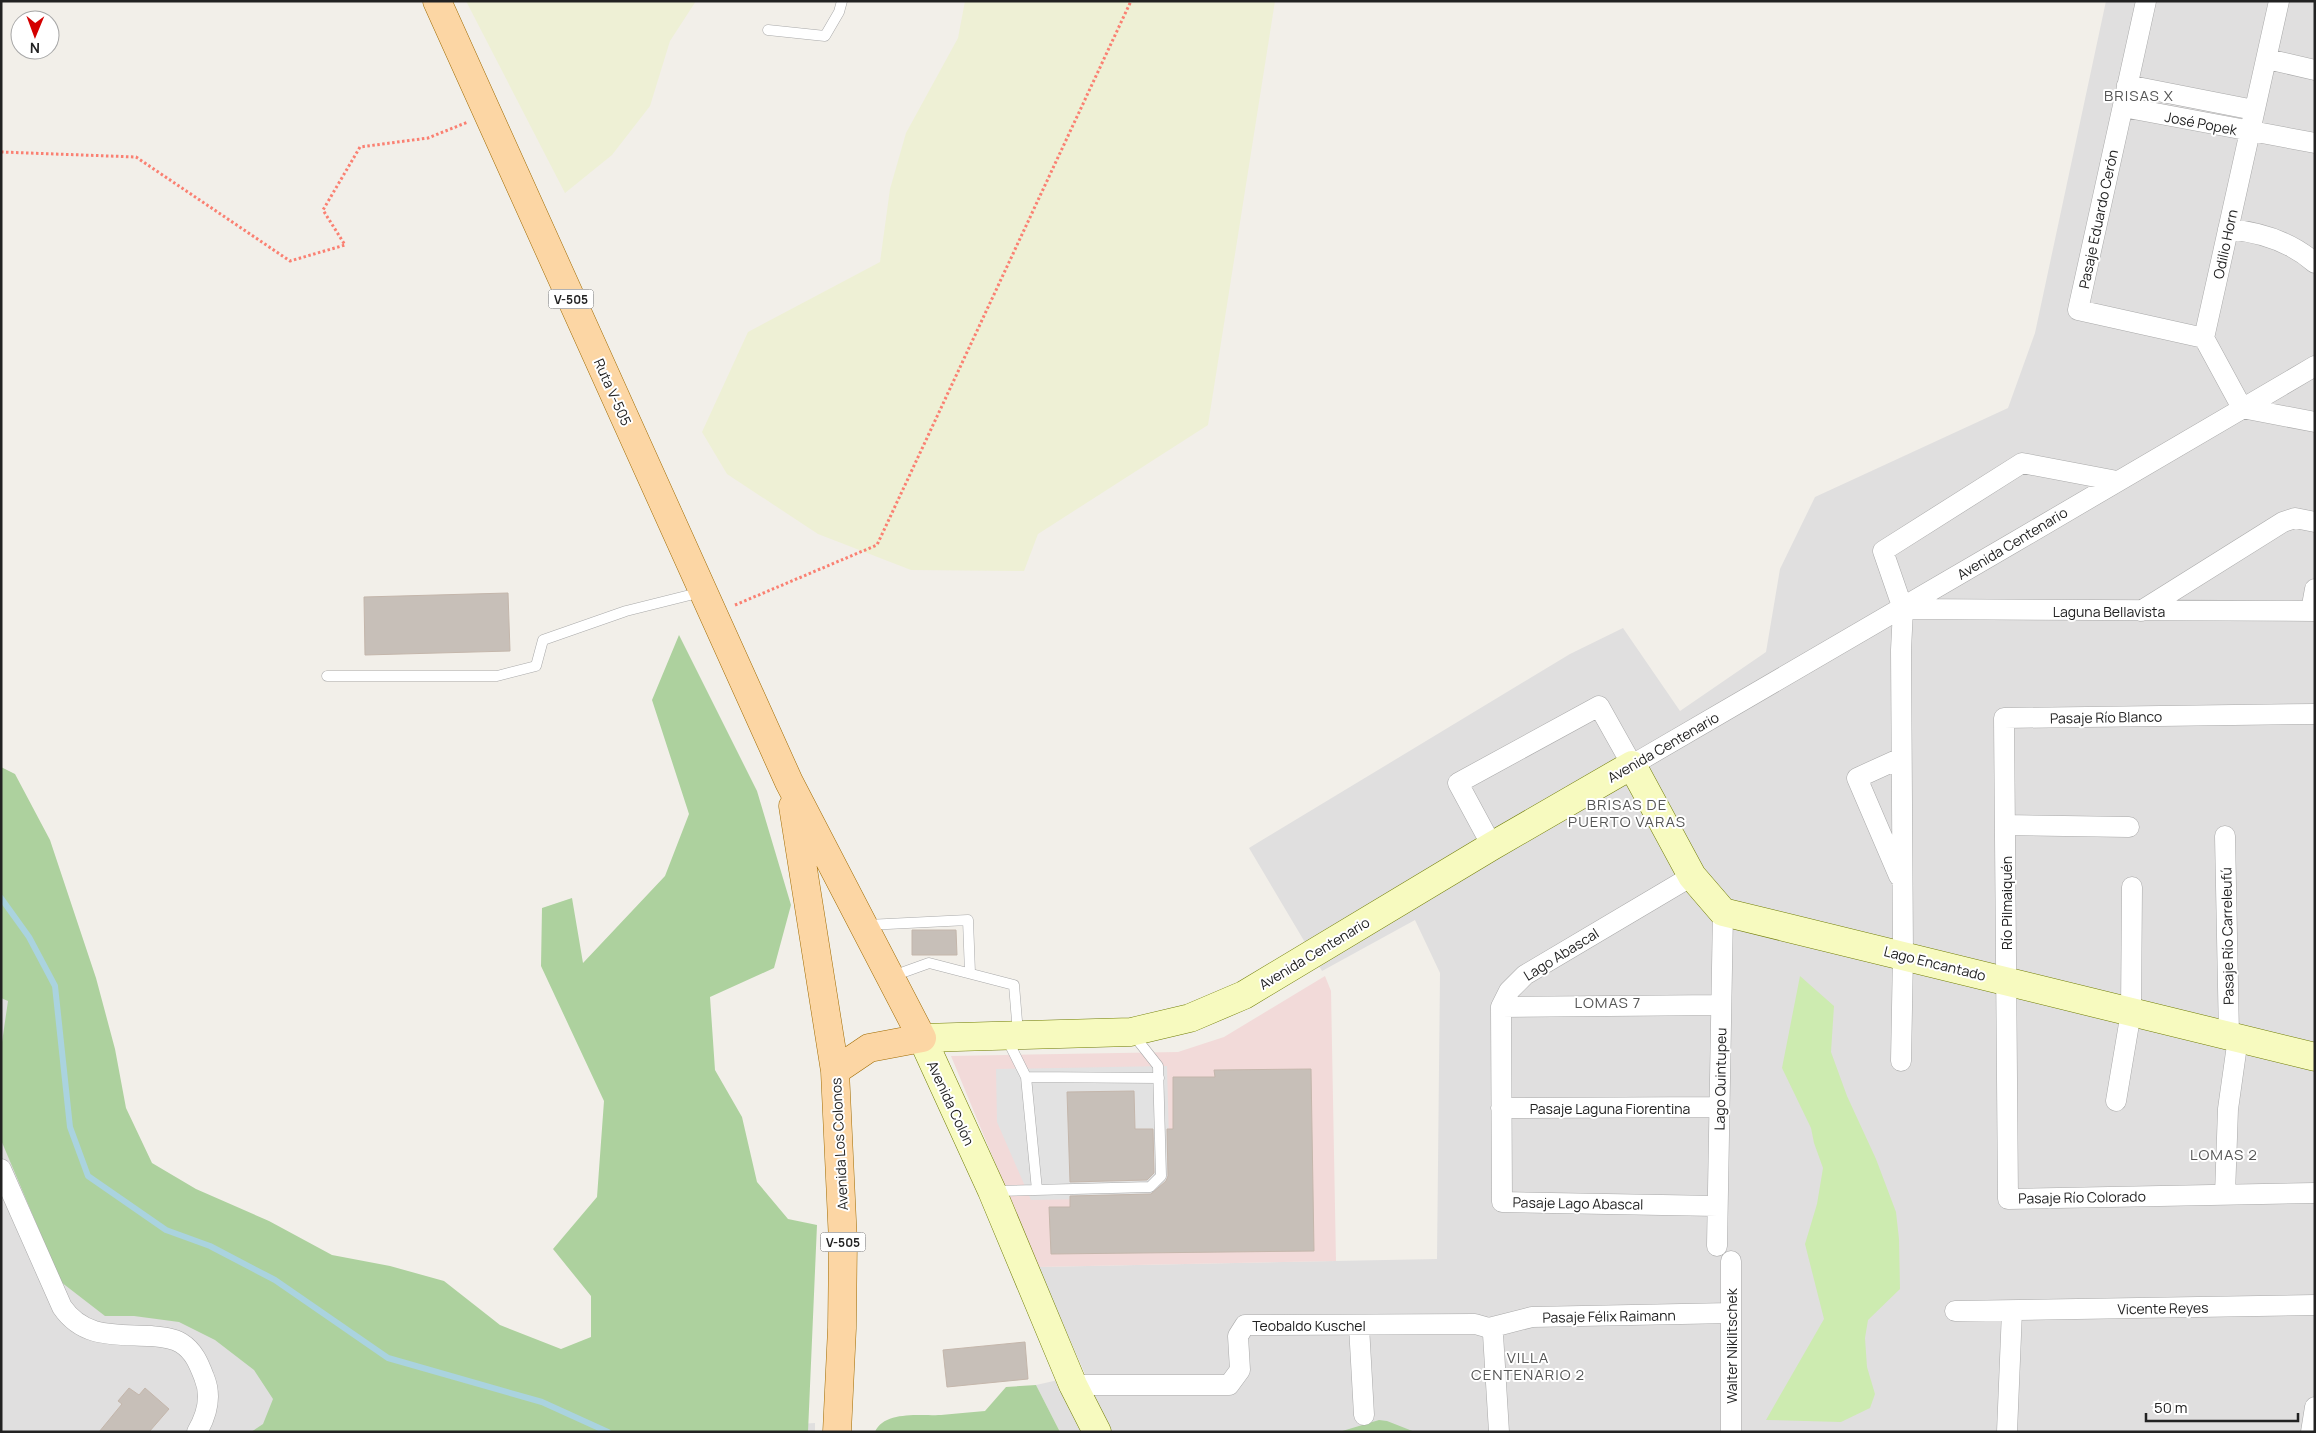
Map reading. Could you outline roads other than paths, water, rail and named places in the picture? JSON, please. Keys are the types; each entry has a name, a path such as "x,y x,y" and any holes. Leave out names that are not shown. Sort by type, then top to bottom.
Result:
{"main road":[{"name":"Ruta V-505","path":"438,1 789,782"},
{"name":"Avenida Colón","path":"789,782 922,1038"},
{"path":"789,782 835,1071"},
{"name":"Avenida Los Colonos","path":"837,1432 842,1328 843,1242 835,1071 869,1048 922,1038"}],"street":[{"name":"Pasaje Eduardo Cerón","path":"2146,1 2078,310 2204,338"},
{"name":"Odilio Horn","path":"2204,338 2279,1"},
{"path":"2267,59 2315,70"},
{"name":"José Popek","path":"2127,85 2254,110"},
{"name":"José Popek","path":"2123,107 2315,143"},
{"path":"2228,229 2263,235 2280,241 2315,263"},
{"path":"2204,338 2242,408 2315,422"},
{"name":"Avenida Centenario","path":"922,1038 1012,1037 1131,1032 1190,1018 1244,995 1492,846 1903,609 2117,481 2315,366"},
{"path":"1901,1061 1903,955 1901,758 1903,609 1883,551 2022,463 2117,481"},
{"path":"2141,611 2283,522 2295,518 2315,522"},
{"path":"2313,611 2315,589"},
{"name":"Laguna Bellavista","path":"1903,609 2313,611"},
{"path":"1492,846 1458,783 1599,706 1692,876 1723,912"},
{"name":"Pasaje Río Blanco","path":"2005,824 2004,718 2315,714"},
{"path":"1901,758 1856,778 1902,884"},
{"path":"2005,824 2129,827"},
{"name":"Río Pilmaiquén","path":"2005,824 2006,981"},
{"name":"Pasaje Río Carreleufú","path":"2225,836 2234,1037 2228,1109 2225,1194"},
{"name":"Lago Abascal","path":"1501,1108 1502,1008 1509,991 1525,975 1692,876"},
{"path":"2116,1100 2131,1012 2132,888"},
{"name":"Lago Encantado","path":"1723,912 2315,1057"},
{"name":"Lago Quintupeu","path":"1717,1246 1723,912"},
{"name":"Pasaje Río Colorado","path":"2006,981 2008,1198 2315,1193"},
{"path":"1502,1008 1721,1005"},
{"name":"Avenida Colón","path":"922,1038 992,1191 1073,1385 1096,1432"},
{"name":"Pasaje Laguna Fiorentina","path":"1501,1108 1719,1107"},
{"name":"Pasaje Lago Abascal","path":"1501,1108 1502,1202 1717,1206"},
{"path":"1,1169 68,1317 77,1324 92,1331 162,1337 180,1342 198,1360 206,1383 208,1402 206,1417 198,1432"},
{"name":"Walter Niklitschek","path":"1731,1260 1731,1432"},
{"name":"Vicente Reyes","path":"1955,1311 2315,1305"},
{"path":"2007,1432 2012,1311"},
{"name":"Pasaje Félix Raimann","path":"1488,1328 1532,1318 1731,1313"},
{"name":"Teobaldo Kuschel","path":"1073,1385 1229,1385 1240,1370 1238,1336 1245,1325 1359,1326 1467,1324 1488,1328"},
{"path":"1359,1326 1364,1415"},
{"path":"1488,1328 1494,1341 1499,1432"},
{"path":"2311,1432 2315,1407"}],"lane":[{"path":"768,30 826,36 839,12 842,1"},
{"path":"327,676 496,676 536,666 543,640 626,611 708,603"},
{"path":"863,925 968,920 970,973"},
{"path":"890,977 929,963 1014,985 1012,1037 1026,1078 1037,1190"},
{"path":"992,1191 1150,1187 1162,1176 1158,1066 1131,1032"},
{"path":"1026,1078 1159,1078"}],"waterway":[{"path":"1,898 29,937 55,986 70,1127 88,1176 166,1230 210,1246 275,1280 388,1358 542,1402 608,1432"}],"district":[{"name":"BRISAS X","path":"2139,95"},
{"name":"BRISAS DE PUERTO VARAS","path":"1627,812"},
{"name":"LOMAS 7","path":"1608,1002"},
{"name":"LOMAS 2","path":"2224,1154"},
{"name":"VILLA CENTENARIO 2","path":"1528,1366"}]}
